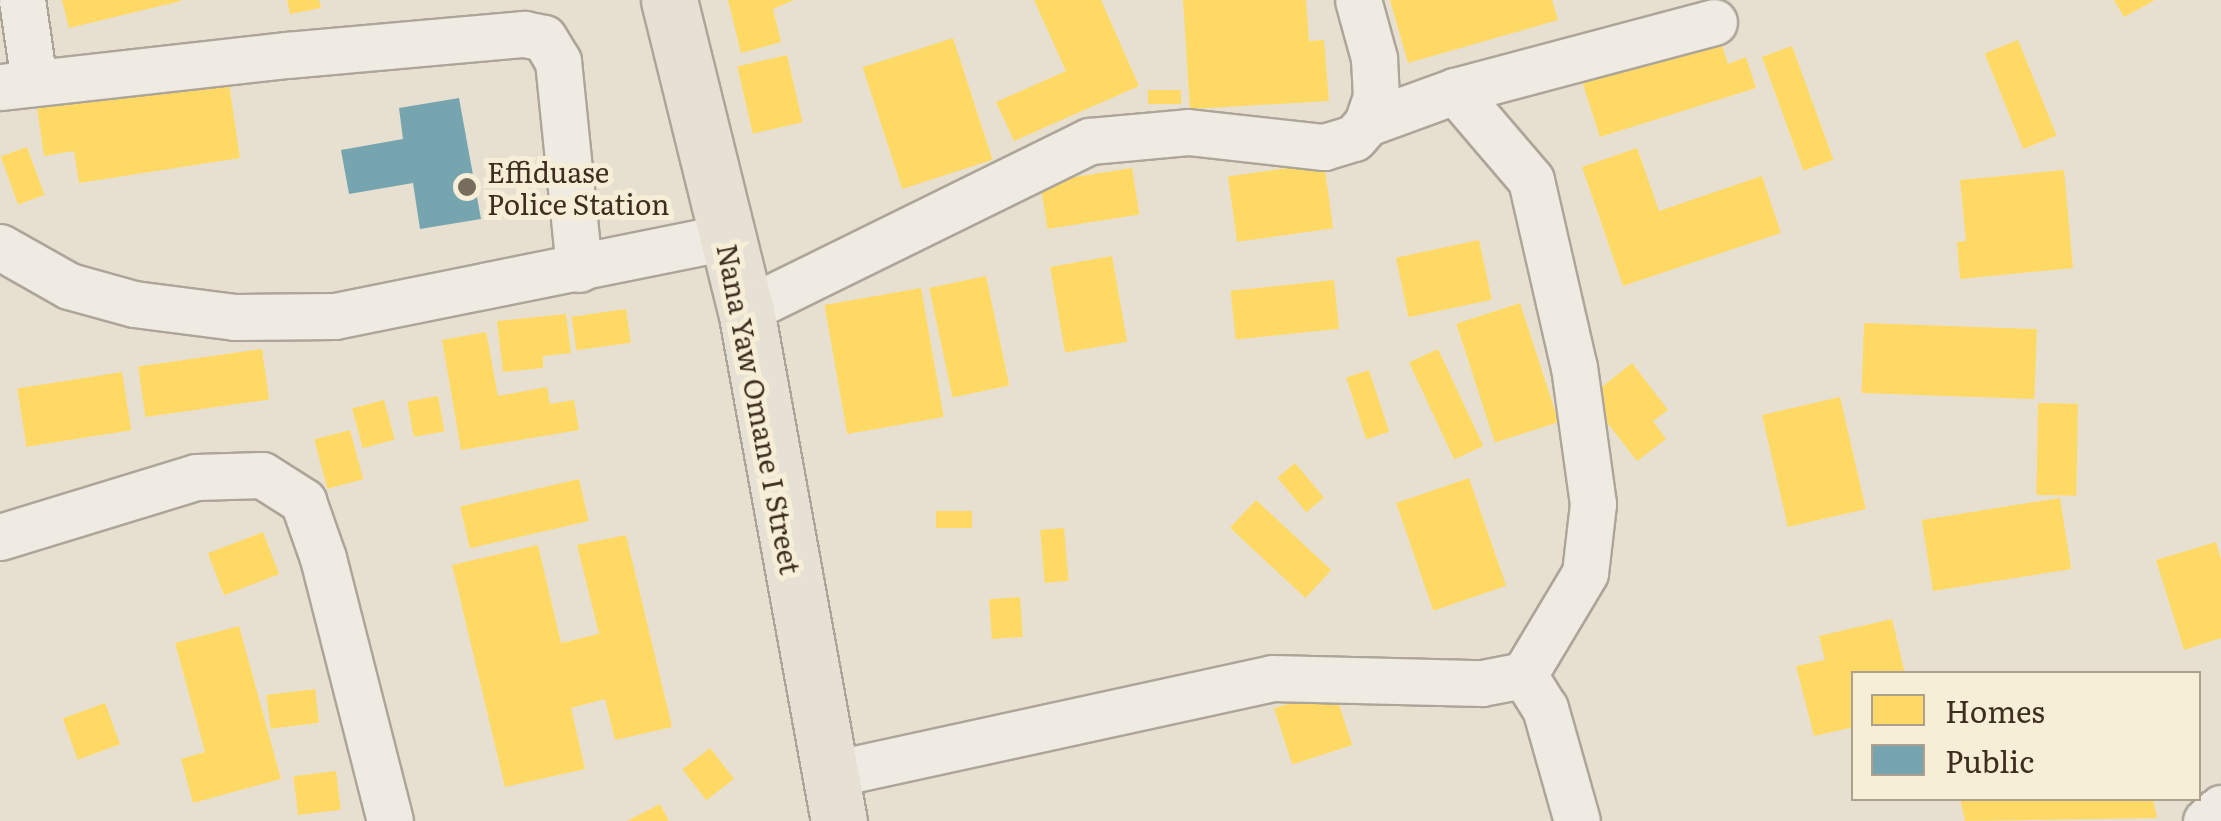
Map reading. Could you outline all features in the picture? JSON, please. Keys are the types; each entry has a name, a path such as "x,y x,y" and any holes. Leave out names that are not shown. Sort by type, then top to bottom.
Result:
{"main road":[{"name":"Nana Yaw Omane I Street","path":"669,0 746,310 834,798"}],"street":[{"path":"22,0 17,84 524,34 544,38 558,61 579,269"},
{"path":"1358,0 1374,58 1376,97 1368,124"},
{"path":"746,310 1090,141 1188,132 1324,146 1354,138 1368,124 1455,91 1714,22"},
{"path":"834,798 1272,678 1482,683 1524,675 1585,574 1593,504 1574,367 1530,180 1455,91"},
{"path":"0,247 69,286 134,304 234,317 335,316 726,237"},
{"path":"0,537 196,478 262,475 303,502 323,558 390,821"},
{"path":"1524,675 1545,708 1577,821"},
{"path":"2206,821 2221,808"}],"building: Homes":[{"path":"62,0 181,0 181,1 69,28"},
{"path":"287,0 319,0 321,8 290,14"},
{"path":"728,0 794,0 773,9 781,42 741,53"},
{"path":"1034,0 1101,0 1139,86 1014,141 996,102 1066,71"},
{"path":"1183,0 1306,0 1309,41 1324,40 1329,101 1190,109"},
{"path":"1390,0 1552,0 1558,20 1408,63"},
{"path":"2114,0 2155,0 2124,17"},
{"path":"1718,32 1728,64 1746,57 1756,88 1600,137 1580,75"},
{"path":"953,38 993,160 902,189 863,67"},
{"path":"2018,40 2057,135 2023,149 1985,53"},
{"path":"1792,46 1833,160 1803,171 1762,57"},
{"path":"787,55 803,122 753,134 737,66"},
{"path":"228,77 240,158 79,183 74,151 44,156 37,107"},
{"path":"1148,90 1181,90 1181,104 1148,104"},
{"path":"27,147 44,195 18,205 1,157"},
{"path":"1637,148 1659,211 1762,176 1781,233 1623,286 1582,167"},
{"path":"1324,163 1333,228 1237,242 1228,176"},
{"path":"1132,168 1139,214 1047,229 1040,183"},
{"path":"2064,170 2073,268 1960,279 1957,242 1966,241 1960,180"},
{"path":"1479,240 1492,300 1409,317 1396,258"},
{"path":"1112,256 1127,342 1065,353 1050,267"},
{"path":"986,276 1009,386 953,398 929,288"},
{"path":"1334,280 1339,329 1236,340 1231,291"},
{"path":"921,288 944,417 847,434 824,305"},
{"path":"1520,303 1559,422 1495,443 1456,324"},
{"path":"626,309 631,343 576,350 572,317"},
{"path":"566,314 571,353 543,356 543,368 503,372 497,321"},
{"path":"1864,323 2037,329 2034,399 1862,393"},
{"path":"486,332 498,396 547,387 550,404 574,400 579,430 461,450 442,340"},
{"path":"262,349 269,400 145,417 138,366"},
{"path":"1438,349 1483,446 1454,459 1409,363"},
{"path":"1632,363 1668,410 1653,421 1666,439 1637,461 1588,398"},
{"path":"1369,370 1389,432 1366,439 1346,377"},
{"path":"122,372 131,430 27,447 17,389"},
{"path":"438,396 444,431 414,437 407,401"},
{"path":"1840,397 1866,509 1788,527 1762,415"},
{"path":"384,400 395,440 363,448 352,409"},
{"path":"2038,403 2078,404 2076,496 2036,495"},
{"path":"350,430 363,479 327,489 314,440"},
{"path":"1295,463 1324,497 1306,512 1277,478"},
{"path":"1469,478 1506,586 1433,611 1396,503"},
{"path":"579,479 589,521 470,548 460,506"},
{"path":"2060,498 2071,569 1933,591 1922,520"},
{"path":"1256,500 1331,570 1305,598 1230,528"},
{"path":"936,511 972,511 972,528 936,528"},
{"path":"1064,528 1069,581 1045,583 1040,530"},
{"path":"263,532 279,574 224,595 208,553"},
{"path":"626,535 672,727 615,740 605,699 571,708 585,769 505,787 452,565 538,545 561,643 599,634 577,545"},
{"path":"2216,542 2221,560 2221,638 2184,650 2156,560"},
{"path":"1020,597 1023,637 992,639 989,599"},
{"path":"1892,619 1904,671 1851,671 1851,728 1814,736 1796,666 1825,660 1819,636"},
{"path":"239,626 281,779 193,803 181,759 205,752 175,643"},
{"path":"315,689 319,723 271,729 266,695"},
{"path":"1334,689 1352,745 1292,765 1274,708"},
{"path":"105,703 120,744 78,760 63,718"},
{"path":"710,748 734,779 706,800 682,770"},
{"path":"336,771 341,810 298,815 293,776"},
{"path":"1961,801 2154,801 2157,818 1965,821"},
{"path":"660,804 669,821 627,821"}],"building: Public":[{"path":"459,98 481,219 420,229 413,183 349,194 341,150 403,139 399,108"}],"place":[{"name":"Effiduase Police Station","path":"467,187"}]}
